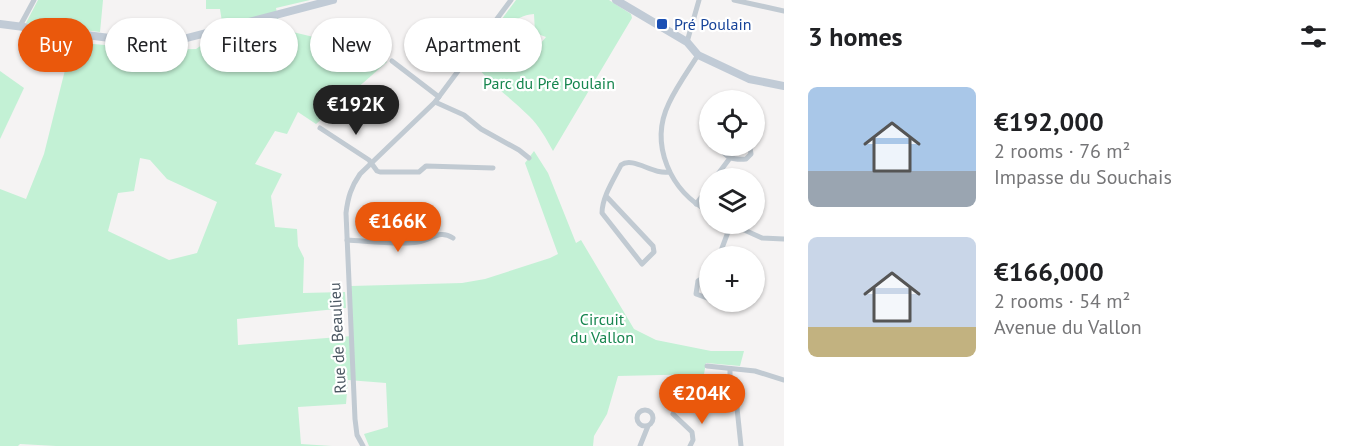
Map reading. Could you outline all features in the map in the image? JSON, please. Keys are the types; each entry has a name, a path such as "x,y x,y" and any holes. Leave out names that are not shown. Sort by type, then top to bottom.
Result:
{"main road":[{"path":"93,36 141,42 165,42 206,34 333,0"},
{"path":"616,0 687,42 698,55 749,79 784,86"},
{"path":"0,24 18,26"}],"street":[{"path":"24,18 34,0"},
{"name":"Rue de Beaulieu","path":"363,446 357,435 355,419 346,240 348,195 352,184 370,164 437,100 511,0"},
{"path":"687,42 699,0"},
{"path":"734,0 784,11"},
{"path":"698,55 669,103 661,137 662,150 669,172 677,185 699,206"},
{"path":"392,61 437,100 529,158"},
{"path":"320,128 369,160 370,164 380,172 420,172 426,166 493,168"},
{"path":"728,156 746,159 749,156"},
{"path":"722,168 730,158"},
{"path":"606,196 653,246 654,252 642,264 602,213 606,196 624,162 654,172 669,172"},
{"path":"696,204 699,200"},
{"path":"346,240 419,242 436,234 447,234 453,238"},
{"path":"755,234 784,239"},
{"path":"699,280 695,290 699,295"},
{"path":"706,366 755,371 784,380"},
{"path":"730,369 730,390 737,408 741,446"},
{"path":"673,414 692,432 693,440 690,446"},
{"path":"640,446 648,426"}],"green space":[{"path":"38,0 103,0 100,32 93,31 93,18 29,18"},
{"path":"206,0 310,0 276,8 278,18 221,18 220,9 206,9"},
{"name":"Parc du Pré Poulain","path":"516,0 609,0 631,14 632,18 553,151 533,120 482,72 542,72 542,42 546,37 542,36 542,18 534,18 534,14 520,18 503,18"},
{"name":"Circuit du Vallon","path":"298,33 310,36 310,72 376,72 316,124 298,112 287,134 275,131 255,164 282,174 271,196 275,227 297,229 298,246 304,258 303,293 345,292 346,308 237,319 238,345 352,336 351,286 462,283 485,279 558,254 525,163 534,151 548,173 576,243 581,240 634,329 656,340 711,351 744,351 740,366 706,363 704,374 618,376 607,414 594,436 593,446 369,446 364,434 388,427 386,383 348,380 346,404 298,407 301,444 332,446 20,444 0,446 0,189 26,199 44,154 64,72 93,72 93,44 105,45 105,72 188,72 188,49 200,46 200,72 298,72","holes":["140,158 150,160 167,179 217,202 197,253 169,260 108,231 118,193 134,191"]},
{"path":"0,71 24,88 0,139"}],"place":[{"name":"Pré Poulain","path":"662,24"}]}
